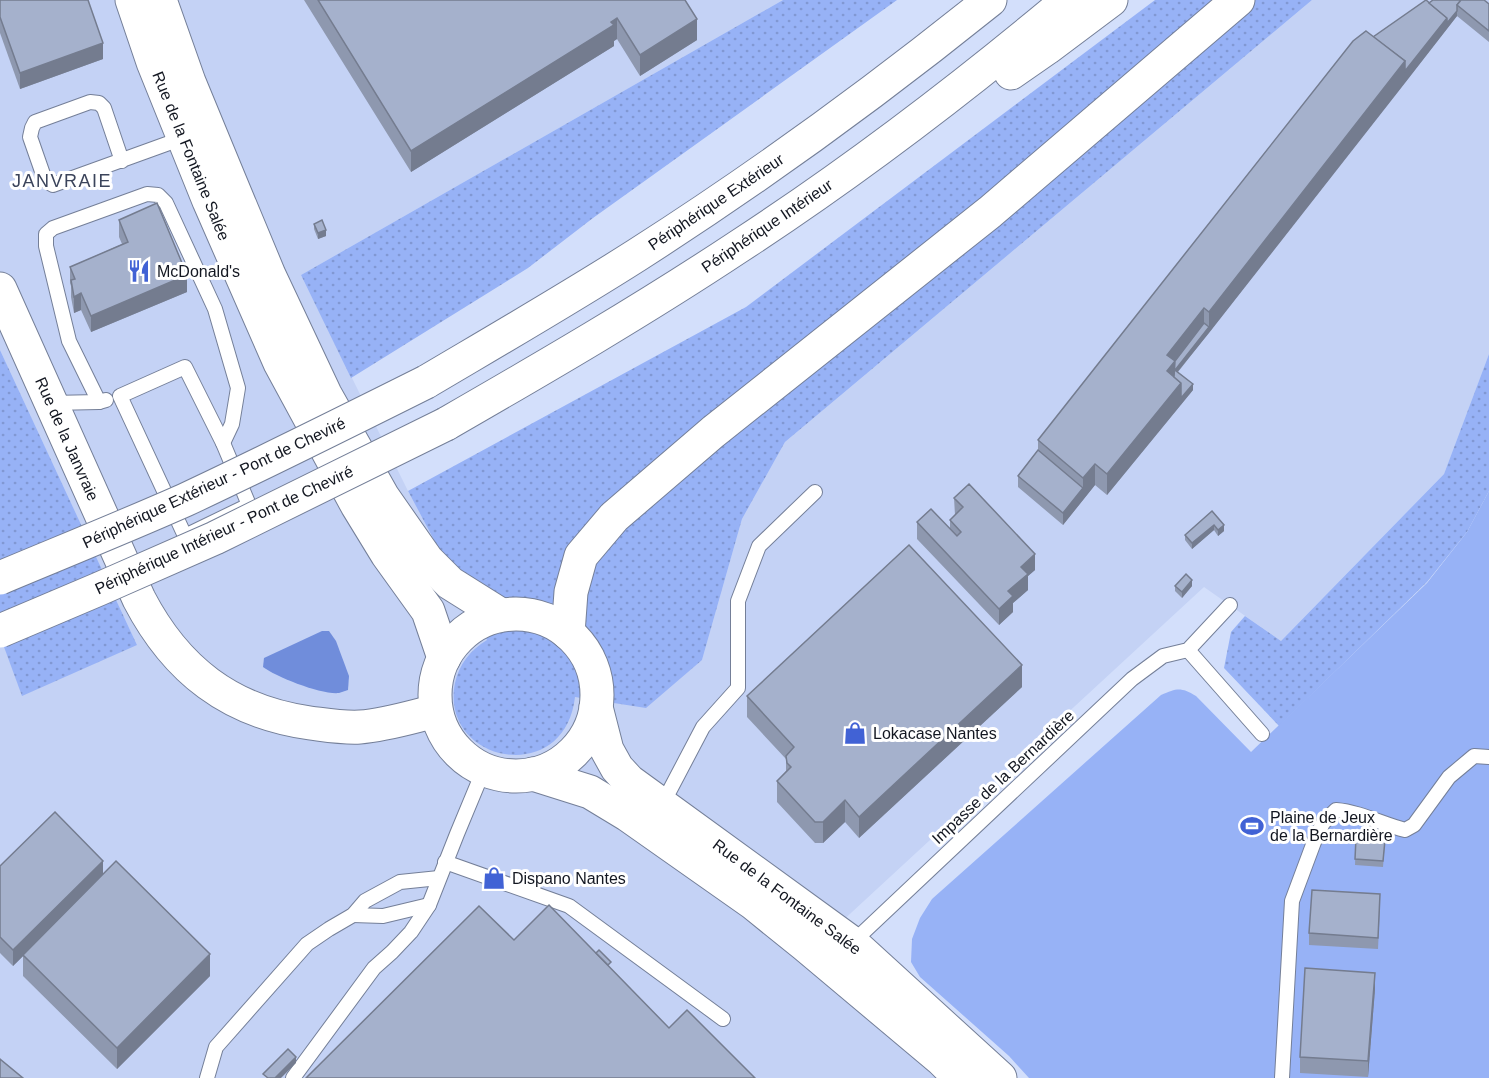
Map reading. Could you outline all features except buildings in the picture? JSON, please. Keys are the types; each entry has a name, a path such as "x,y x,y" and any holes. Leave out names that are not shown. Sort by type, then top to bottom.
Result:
{"main road":[{"name":"Rue de la Fontaine Salée","path":"132,0 183,138 280,363 357,505 387,554 428,611 444,658"},
{"name":"Rue de la Fontaine Salée","path":"160,0 189,81 269,275 325,394 383,498 427,560 450,583 501,615"},
{"name":"Périphérique Extérieur","path":"426,382 590,285 683,225 858,102 990,0"},
{"name":"Périphérique Intérieur","path":"446,424 621,322 738,247 951,95 1068,0"},
{"path":"621,322 654,320 1047,48 1111,0"},
{"path":"568,633 571,592 581,556 614,517 713,432 990,212 1238,0"},
{"name":"Rue de la Janvraie","path":"0,289 51,403 145,590 151,622 186,665 207,683 230,698 275,717 330,726 358,727 387,724 436,711"},
{"name":"Périphérique Extérieur - Pont de Cheviré","path":"0,578 184,500 426,382"},
{"name":"Périphérique Intérieur - Pont de Cheviré","path":"0,631 215,538 446,424"},
{"path":"511,614 531,615 551,622 568,633 589,661 596,683 596,707 585,738 571,755 553,767 533,774 501,775 471,763 455,749 443,731 436,711 436,678 444,658 456,640 482,621 511,614"},
{"name":"Rue de la Fontaine Salée","path":"596,707 607,750 617,768 629,781 852,943 1000,1078"},
{"name":"Rue de la Fontaine Salée","path":"533,774 590,792 628,815 753,903 941,1059 960,1078"},
{"path":"805,945 821,951 835,952 852,943"}],"lane":[{"path":"122,161 104,108 99,104 90,102 34,122 30,137 45,180 53,185 122,161 183,138"},
{"path":"99,402 69,341 46,246 46,234 53,228 147,194 158,195 166,203 215,309 238,388 232,424 223,443"},
{"path":"51,403 99,402 120,396 185,367 223,443 249,505 185,536 145,590"},
{"path":"120,396 185,536"},
{"path":"662,805 703,727 738,688 738,602 759,546 815,492"},
{"name":"Impasse de la Bernardière","path":"852,943 1132,679 1163,656 1188,650 1230,606"},
{"path":"1188,650 1262,734"},
{"path":"1282,1078 1293,901 1323,823 1336,810 1350,811 1405,830 1414,825 1449,777 1474,756 1489,757"},
{"path":"293,1078 374,968 411,932 429,905 484,769"},
{"path":"445,862 569,906 723,1019"},
{"path":"207,1078 216,1047 307,944 353,915 365,901 400,882 439,879"},
{"path":"353,915 383,916 429,905"}],"shaded area":[{"path":"0,0 783,0 301,275 408,491 512,687 702,660 742,519 785,442 1312,0 1489,0 1489,354 1444,474 1281,641 1204,587 799,961 953,1078 0,1078 0,636 137,645 0,350"},
{"path":"783,0 897,0 593,218 528,268 351,378 301,275"},
{"path":"1155,0 1312,0 785,442 742,519 702,660 646,708 575,697 566,726 550,744 528,754 505,754 483,747 466,732 455,710 455,683 466,658 487,640 408,491 746,307"},
{"path":"0,350 137,645 22,696 0,636"},
{"path":"1489,354 1489,491 1467,532 1427,582 1279,726 1224,668 1231,632 1245,616 1281,641 1444,474"},
{"name":"Plaine de Jeux de la Bernardière","path":"1489,491 1489,1078 1029,1078 1009,1056 920,977 911,962 912,939 920,918 932,899 1161,695 1179,690 1196,696 1251,752 1427,583 1467,532"},
{"path":"322,631 329,631 336,641 349,676 348,690 339,693 322,691 288,680 263,667 264,658"}],"place":[{"name":"McDonald's","path":"139,271"},
{"name":"Lokacase Nantes","path":"855,733"},
{"name":"Plaine de Jeux de la Bernardière","path":"1252,826"},
{"name":"Dispano Nantes","path":"494,878"}],"district":[{"name":"JANVRAIE","path":"62,181"}]}
